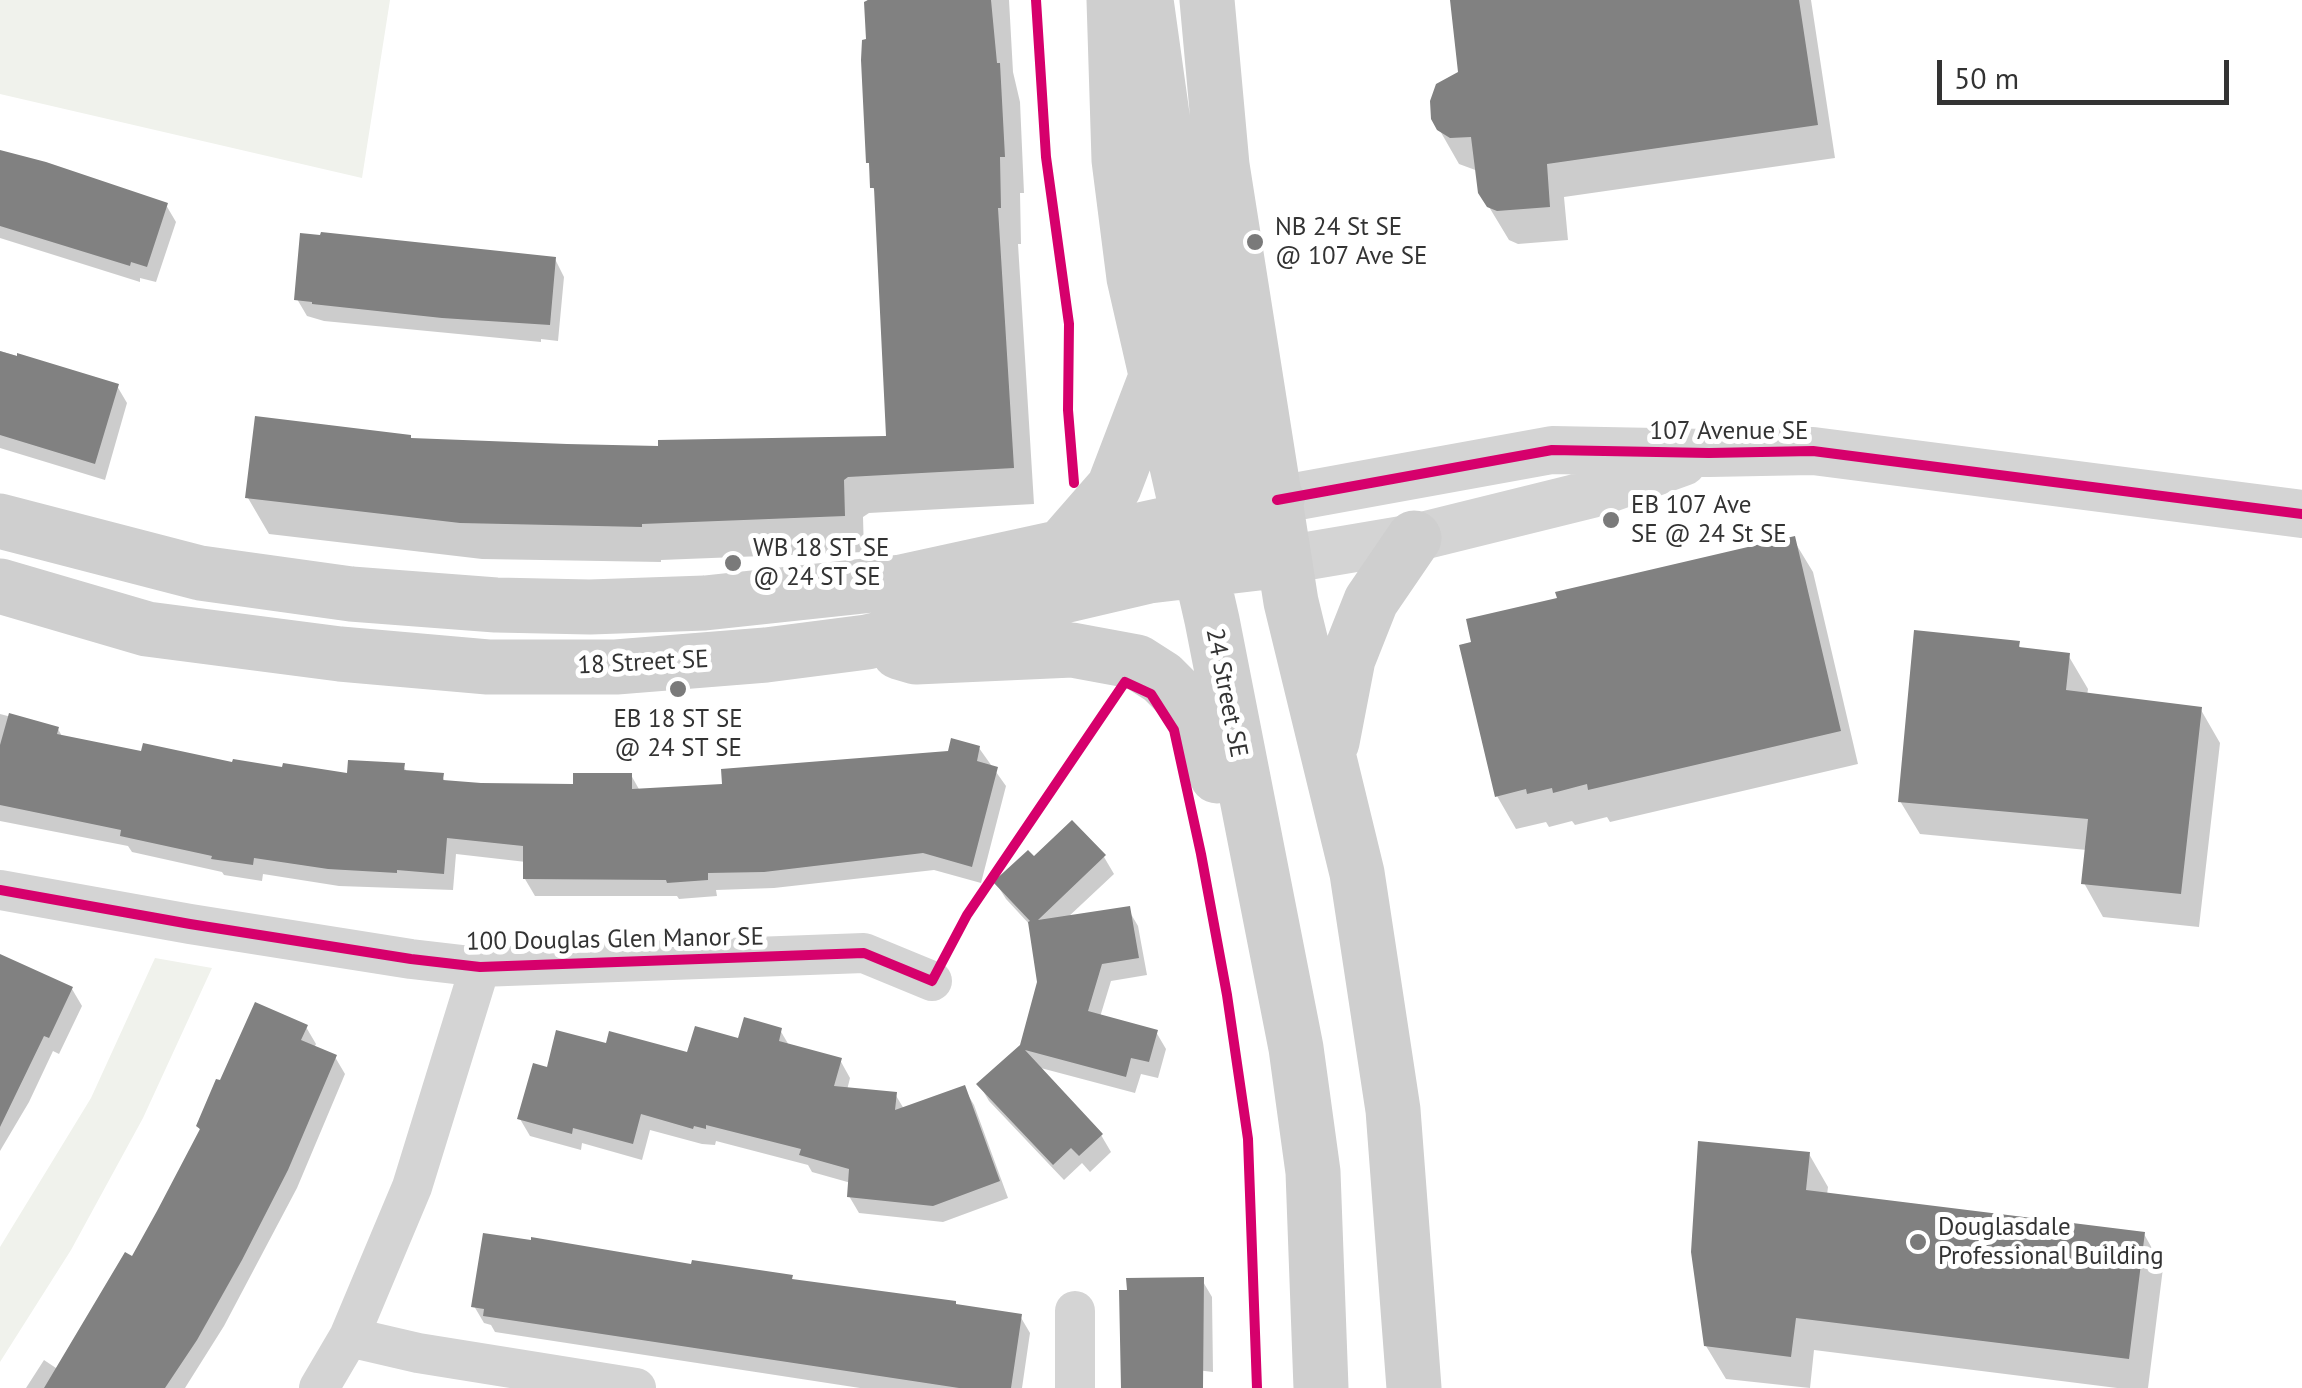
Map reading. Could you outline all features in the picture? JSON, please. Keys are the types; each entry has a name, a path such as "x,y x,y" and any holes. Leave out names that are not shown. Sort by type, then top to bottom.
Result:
{"main road":[{"name":"24 Street SE","path":"1114,0 1119,160 1134,278 1156,377 1225,525 1284,560 1357,873 1393,1110 1414,1388"},
{"path":"1146,0 1225,525"},
{"name":"24 Street SE","path":"1206,0 1222,165 1225,525 1266,906 1296,1048 1313,1172 1321,1388"},
{"path":"1059,550 1114,487 1156,377"},
{"name":"18 Street SE","path":"0,522 200,574 351,594 590,607 705,603 901,582 1059,550 1225,525 1284,560"},
{"name":"18 Street SE","path":"0,586 147,629 340,654 488,667 616,666 766,655 867,642 1149,576 1225,525"},
{"path":"1328,759 1348,659 1372,601 1414,538"},
{"path":"867,642 916,658 1072,650 1137,662 1162,678 1188,704 1266,906"}],"street":[{"name":"107 Avenue SE","path":"1225,525 1552,450 1813,451 2302,514"},
{"name":"107 Avenue SE","path":"1284,560 1414,538 1600,492 1710,453"},
{"name":"100 Douglas Glen Manor SE","path":"0,890 411,960 480,966 864,953 932,981"},
{"path":"319,1388 349,1337 412,1187 480,966"},
{"path":"1075,1388 1076,1311"},
{"path":"349,1337 636,1388"}],"shaded area":[{"path":"0,0 390,0 362,178 0,94"},
{"path":"155,958 212,968 143,1118 71,1250 0,1362 0,1247 91,1098"}],"building":[{"path":"991,0 1000,63 1005,157 1000,157 998,208 1014,468 848,477 844,480 845,516 642,527 460,523 245,498 255,416 411,438 567,444 658,446 658,440 886,436 874,188 870,188 866,163 861,60 862,40 866,39 864,2"},
{"path":"1450,0 1799,0 1818,125 1547,164 1550,207 1497,211 1487,207 1478,193 1471,137 1450,138 1437,130 1431,119 1430,101 1436,84 1458,72"},
{"path":"0,150 168,203 147,267 131,262 130,266 0,226"},
{"path":"300,233 556,257 550,325 442,318 294,300"},
{"path":"0,351 119,384 95,464 0,435"},
{"path":"1795,536 1841,731 1588,790 1587,784 1553,793 1552,788 1527,794 1526,789 1495,797 1459,645 1471,642 1466,619 1557,598 1555,592"},
{"path":"1914,630 2020,641 2019,647 2070,653 2066,690 2202,707 2181,894 2081,884 2088,819 1898,802"},
{"path":"9,713 59,727 57,734 141,751 143,743 232,762 233,759 282,767 283,763 347,773 348,760 405,763 404,770 444,773 443,780 481,783 573,784 573,773 632,773 632,789 722,784 721,769 948,751 951,738 980,746 977,761 998,767 972,867 923,853 764,872 708,873 708,880 667,883 523,879 523,846 447,838 444,874 397,873 328,869 254,858 253,865 211,859 212,856 120,836 121,830 0,805 0,745"},
{"path":"1072,820 1106,855 1038,920 1130,906 1139,958 1102,964 1088,1011 1158,1030 1149,1062 1131,1058 1126,1077 1025,1050 1103,1134 1079,1156 1071,1148 1053,1165 976,1084 1020,1045 1037,982 1030,921 993,882 1028,850 1034,856"},
{"path":"0,954 73,987 49,1038 44,1036 0,1127"},
{"path":"255,1002 308,1025 301,1040 337,1055 288,1170 242,1260 165,1388 44,1388 125,1252 132,1256 157,1211 200,1129 196,1126 216,1079 220,1080"},
{"path":"744,1017 782,1028 779,1041 842,1058 834,1086 897,1092 895,1110 965,1085 1000,1181 933,1206 847,1197 849,1169 799,1155 801,1149 706,1125 706,1129 693,1129 641,1114 633,1144 573,1128 572,1134 517,1119 533,1063 547,1067 556,1030 606,1043 609,1031 687,1052 695,1026 738,1038"},
{"name":"Douglasdale Professional Building","path":"1698,1141 1810,1152 1806,1190 2145,1232 2129,1359 1796,1318 1791,1357 1704,1346 1691,1252"},
{"path":"483,1233 793,1275 792,1279 1022,1314 1011,1388 959,1388 483,1316 484,1309 471,1307"},
{"path":"1204,1277 1203,1388 1121,1388 1119,1290 1127,1290 1126,1278"}],"cycle path":[{"path":"1036,0 1046,157 1069,324 1068,410 1074,483"},
{"path":"1277,500 1552,450 1813,451 2302,514"},
{"path":"0,890 190,924 480,967 864,953 932,981 967,915 1125,682 1151,694 1174,730 1201,854 1248,1139 1257,1388"}],"place":[{"name":"NB 24 St SE @ 107 Ave SE","path":"1255,242"},
{"name":"EB 107 Ave SE @ 24 St SE","path":"1611,520"},
{"name":"WB 18 ST SE @ 24 ST SE","path":"733,563"},
{"name":"EB 18 ST SE @ 24 ST SE","path":"678,689"},
{"name":"Douglasdale Professional Building","path":"1918,1242"}]}
